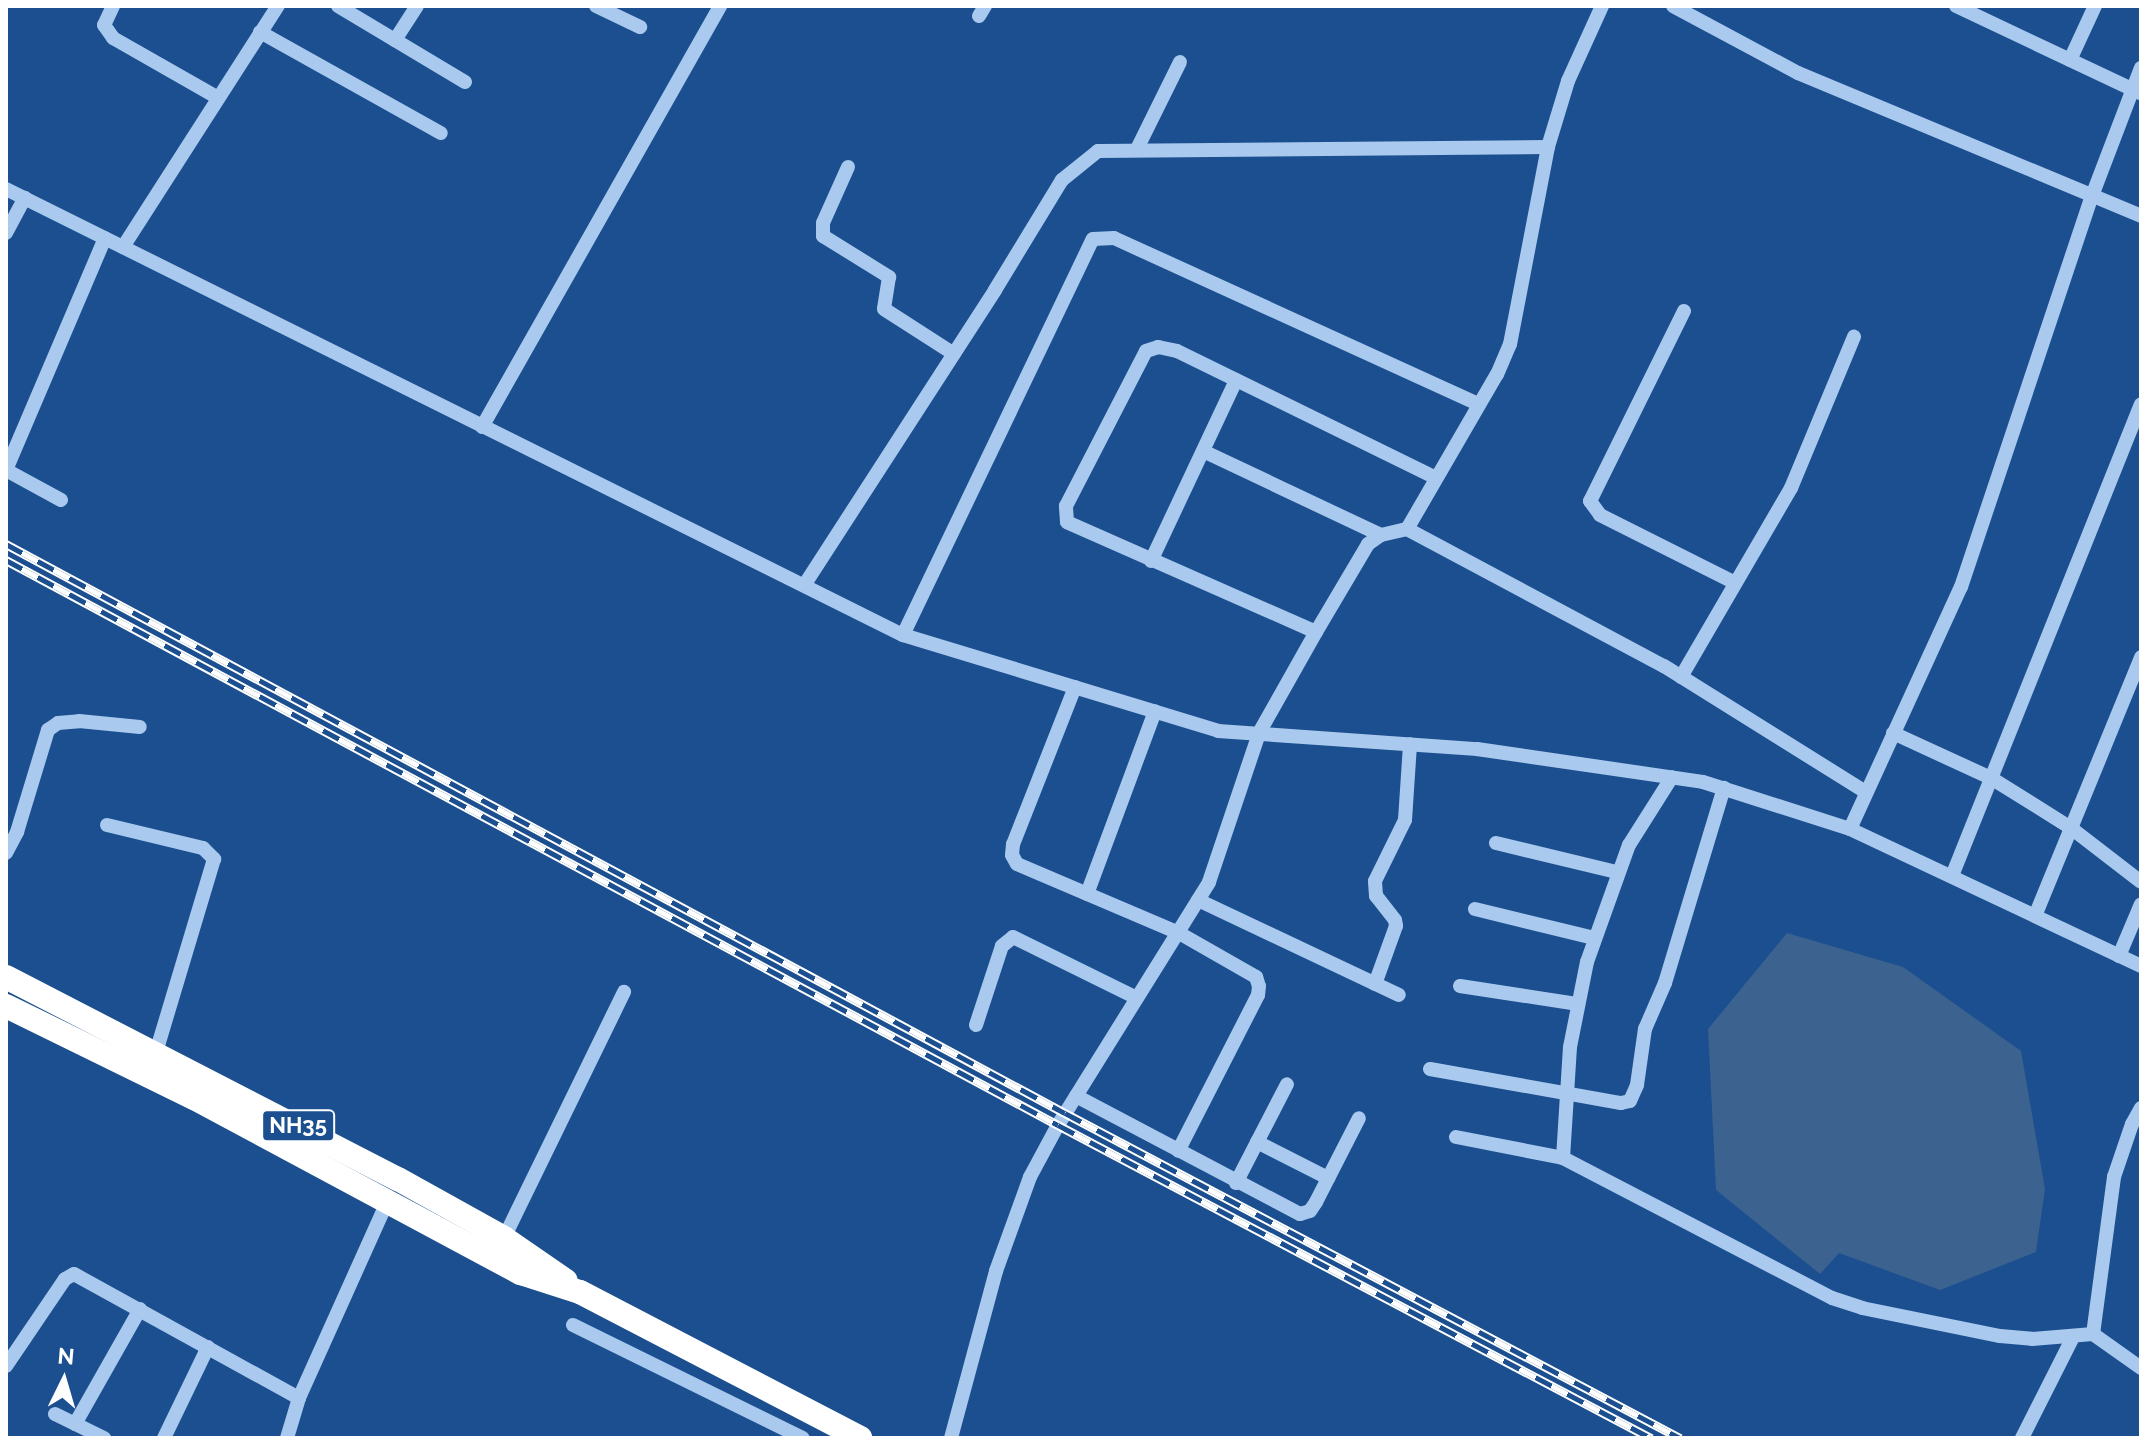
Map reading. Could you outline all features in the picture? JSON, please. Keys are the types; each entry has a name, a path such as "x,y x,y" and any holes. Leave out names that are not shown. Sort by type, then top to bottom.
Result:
{"highway":[{"name":"NH35","path":"6,977 156,1052 504,1238 580,1292 860,1438"},
{"name":"NH35","path":"6,1006 194,1098 521,1273 580,1292"}],"street":[{"path":"113,6 104,25 113,38 218,98"},
{"path":"123,247 278,6"},
{"path":"338,6 465,82"},
{"path":"395,40 417,6"},
{"path":"596,6 640,27"},
{"path":"482,427 720,6"},
{"path":"1407,529 1510,344 1548,147 1568,81 1602,6"},
{"path":"1673,6 1798,73 2141,216"},
{"path":"1956,6 2137,92"},
{"path":"2070,60 2095,6"},
{"path":"260,32 441,133"},
{"path":"1137,149 1180,62"},
{"path":"1850,829 1961,587 2092,196 2137,92 2141,68"},
{"path":"805,584 1062,180 1098,151 1548,147"},
{"path":"848,167 823,223 823,236 889,277 884,309 954,354"},
{"path":"6,189 903,635 1218,731 1477,749 1672,777 1724,788 1850,829 2141,966"},
{"path":"6,233 25,198"},
{"path":"61,500 6,470 105,238"},
{"path":"903,635 1093,239 1114,238 1479,404"},
{"path":"1684,311 1590,501 1600,515 1735,583"},
{"path":"1681,677 1791,488 1854,337"},
{"path":"1316,632 1067,522 1066,506 1146,351 1158,347 1177,351 1436,478"},
{"path":"1151,561 1236,380"},
{"path":"1952,876 2141,404"},
{"path":"1203,451 1381,535"},
{"path":"951,1438 996,1271 1030,1177 1076,1096 1209,882 1259,733 1368,544 1381,535 1407,529 1681,677 1866,792"},
{"path":"2035,916 2141,657"},
{"path":"1075,687 1012,855 1017,864 1179,933 1256,977 1259,986 1258,995 1178,1151"},
{"path":"1087,894 1155,711"},
{"path":"6,853 17,832 48,730 58,723 79,721 140,727"},
{"path":"1893,733 1991,778 2071,828 2141,882"},
{"path":"1375,984 1396,926 1395,920 1376,896 1375,881 1405,820 1410,744"},
{"path":"1563,1158 1577,1004 1594,938 1629,845 1672,777"},
{"path":"1430,1069 1621,1103 1630,1101 1635,1095 1645,1029 1665,983 1724,788"},
{"path":"107,825 203,848 214,859 156,1052"},
{"path":"1496,843 1617,872"},
{"path":"1198,900 1399,995"},
{"path":"2119,956 2141,904"},
{"path":"1475,909 1594,938"},
{"path":"976,1025 1002,946 1013,937 1137,998"},
{"path":"1460,986 1577,1004"},
{"path":"504,1238 624,992"},
{"path":"1236,1183 1287,1084"},
{"path":"1076,1096 1236,1183 1300,1214 1310,1211 1359,1118"},
{"path":"2093,1334 2114,1177 2132,1124 2141,1108"},
{"path":"1456,1137 1563,1158 1832,1298 1862,1308 2000,1336 2073,1337 2093,1334 2141,1368"},
{"path":"1257,1142 1328,1178"},
{"path":"287,1438 299,1398 388,1200"},
{"path":"6,1366 65,1279 74,1274 299,1398"},
{"path":"75,1424 140,1309"},
{"path":"573,1325 797,1437 808,1412"},
{"path":"2022,1438 2073,1337"},
{"path":"164,1438 208,1347"},
{"path":"55,1414 104,1438"}],"water":[{"path":"1787,933 1903,967 2021,1051 2045,1189 2036,1252 1940,1290 1839,1253 1820,1274 1716,1190 1708,1029"}],"railway":[{"path":"6,544 1065,1113 1680,1438"},
{"path":"6,560 1058,1125 1651,1438"}]}
